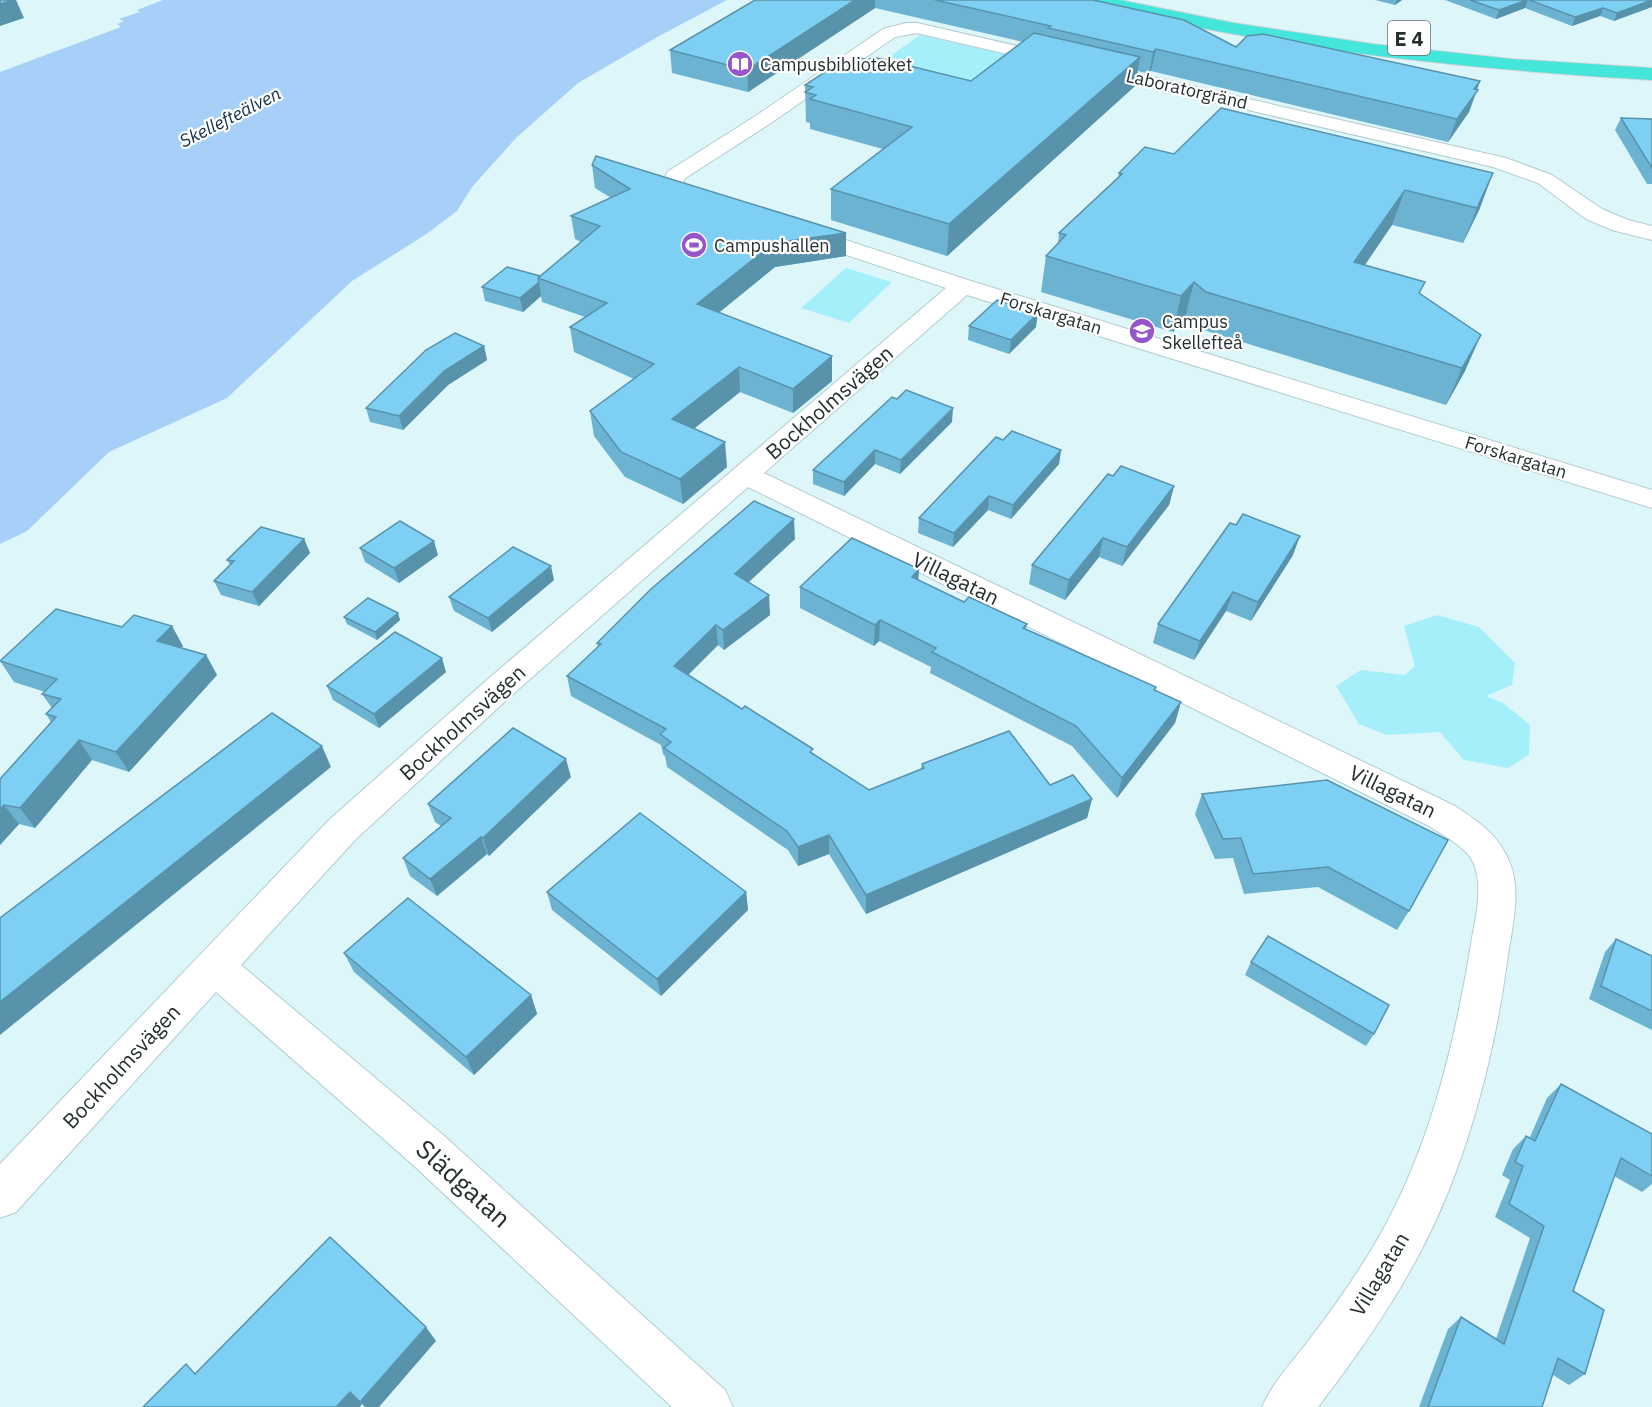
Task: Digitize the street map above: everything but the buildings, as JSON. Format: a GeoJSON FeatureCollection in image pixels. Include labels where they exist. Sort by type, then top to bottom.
{"type":"FeatureCollection","features":[{"type":"Feature","properties":{"kind":"highway","name":"E 4"},"geometry":{"type":"LineString","coordinates":[[1169,0],[1294,21],[1510,51],[1580,56],[1631,55]]}},
{"type":"Feature","properties":{"kind":"highway","name":"E 4"},"geometry":{"type":"LineString","coordinates":[[1100,1],[1255,31],[1353,46],[1460,60],[1652,74]]}},
{"type":"Feature","properties":{"kind":"street","name":"Laboratorgränd"},"geometry":{"type":"LineString","coordinates":[[725,207],[672,189],[674,176],[764,119],[889,33],[917,28],[1499,162],[1545,179],[1594,214],[1620,225],[1652,233]]}},
{"type":"Feature","properties":{"kind":"street","name":"Forskargatan"},"geometry":{"type":"LineString","coordinates":[[786,228],[963,286],[1652,499]]}},
{"type":"Feature","properties":{"kind":"street","name":"Bockholmsvägen"},"geometry":{"type":"LineString","coordinates":[[0,1196],[342,830],[500,687],[963,286]]}},
{"type":"Feature","properties":{"kind":"street","name":"Villagatan"},"geometry":{"type":"LineString","coordinates":[[746,475],[1442,816],[1476,839],[1488,855],[1496,881],[1483,996],[1470,1059],[1439,1159],[1402,1242],[1340,1339],[1287,1407]]}},
{"type":"Feature","properties":{"kind":"street","name":"Slädgatan"},"geometry":{"type":"LineString","coordinates":[[212,968],[229,979],[427,1149],[708,1407]]}},
{"type":"Feature","properties":{"kind":"shaded area"},"geometry":{"type":"Polygon","coordinates":[[[920,35],[1009,55],[958,97],[865,74],[920,35]]]}},
{"type":"Feature","properties":{"kind":"shaded area"},"geometry":{"type":"Polygon","coordinates":[[[846,268],[892,282],[849,323],[801,308],[846,268]]]}},
{"type":"Feature","properties":{"kind":"shaded area"},"geometry":{"type":"Polygon","coordinates":[[[1437,615],[1479,627],[1515,663],[1512,685],[1486,696],[1503,703],[1530,725],[1529,755],[1508,768],[1464,760],[1440,732],[1386,735],[1359,724],[1336,686],[1361,670],[1405,675],[1415,666],[1404,626],[1437,615]]]}},
{"type":"Feature","properties":{"kind":"water","name":"Skellefteälven"},"geometry":{"type":"Polygon","coordinates":[[[163,0],[727,0],[578,83],[516,138],[472,187],[457,211],[425,235],[352,281],[227,398],[109,452],[27,531],[0,544],[0,72],[121,27],[117,24],[124,21],[119,19],[140,12],[137,10],[163,0]]]}},
{"type":"Feature","properties":{"kind":"place","name":"Campusbiblioteket"},"geometry":{"type":"Point","coordinates":[740,64]}},
{"type":"Feature","properties":{"kind":"place","name":"Campushallen"},"geometry":{"type":"Point","coordinates":[694,245]}},
{"type":"Feature","properties":{"kind":"place","name":"Campus Skellefteå"},"geometry":{"type":"Point","coordinates":[1142,331]}}]}
